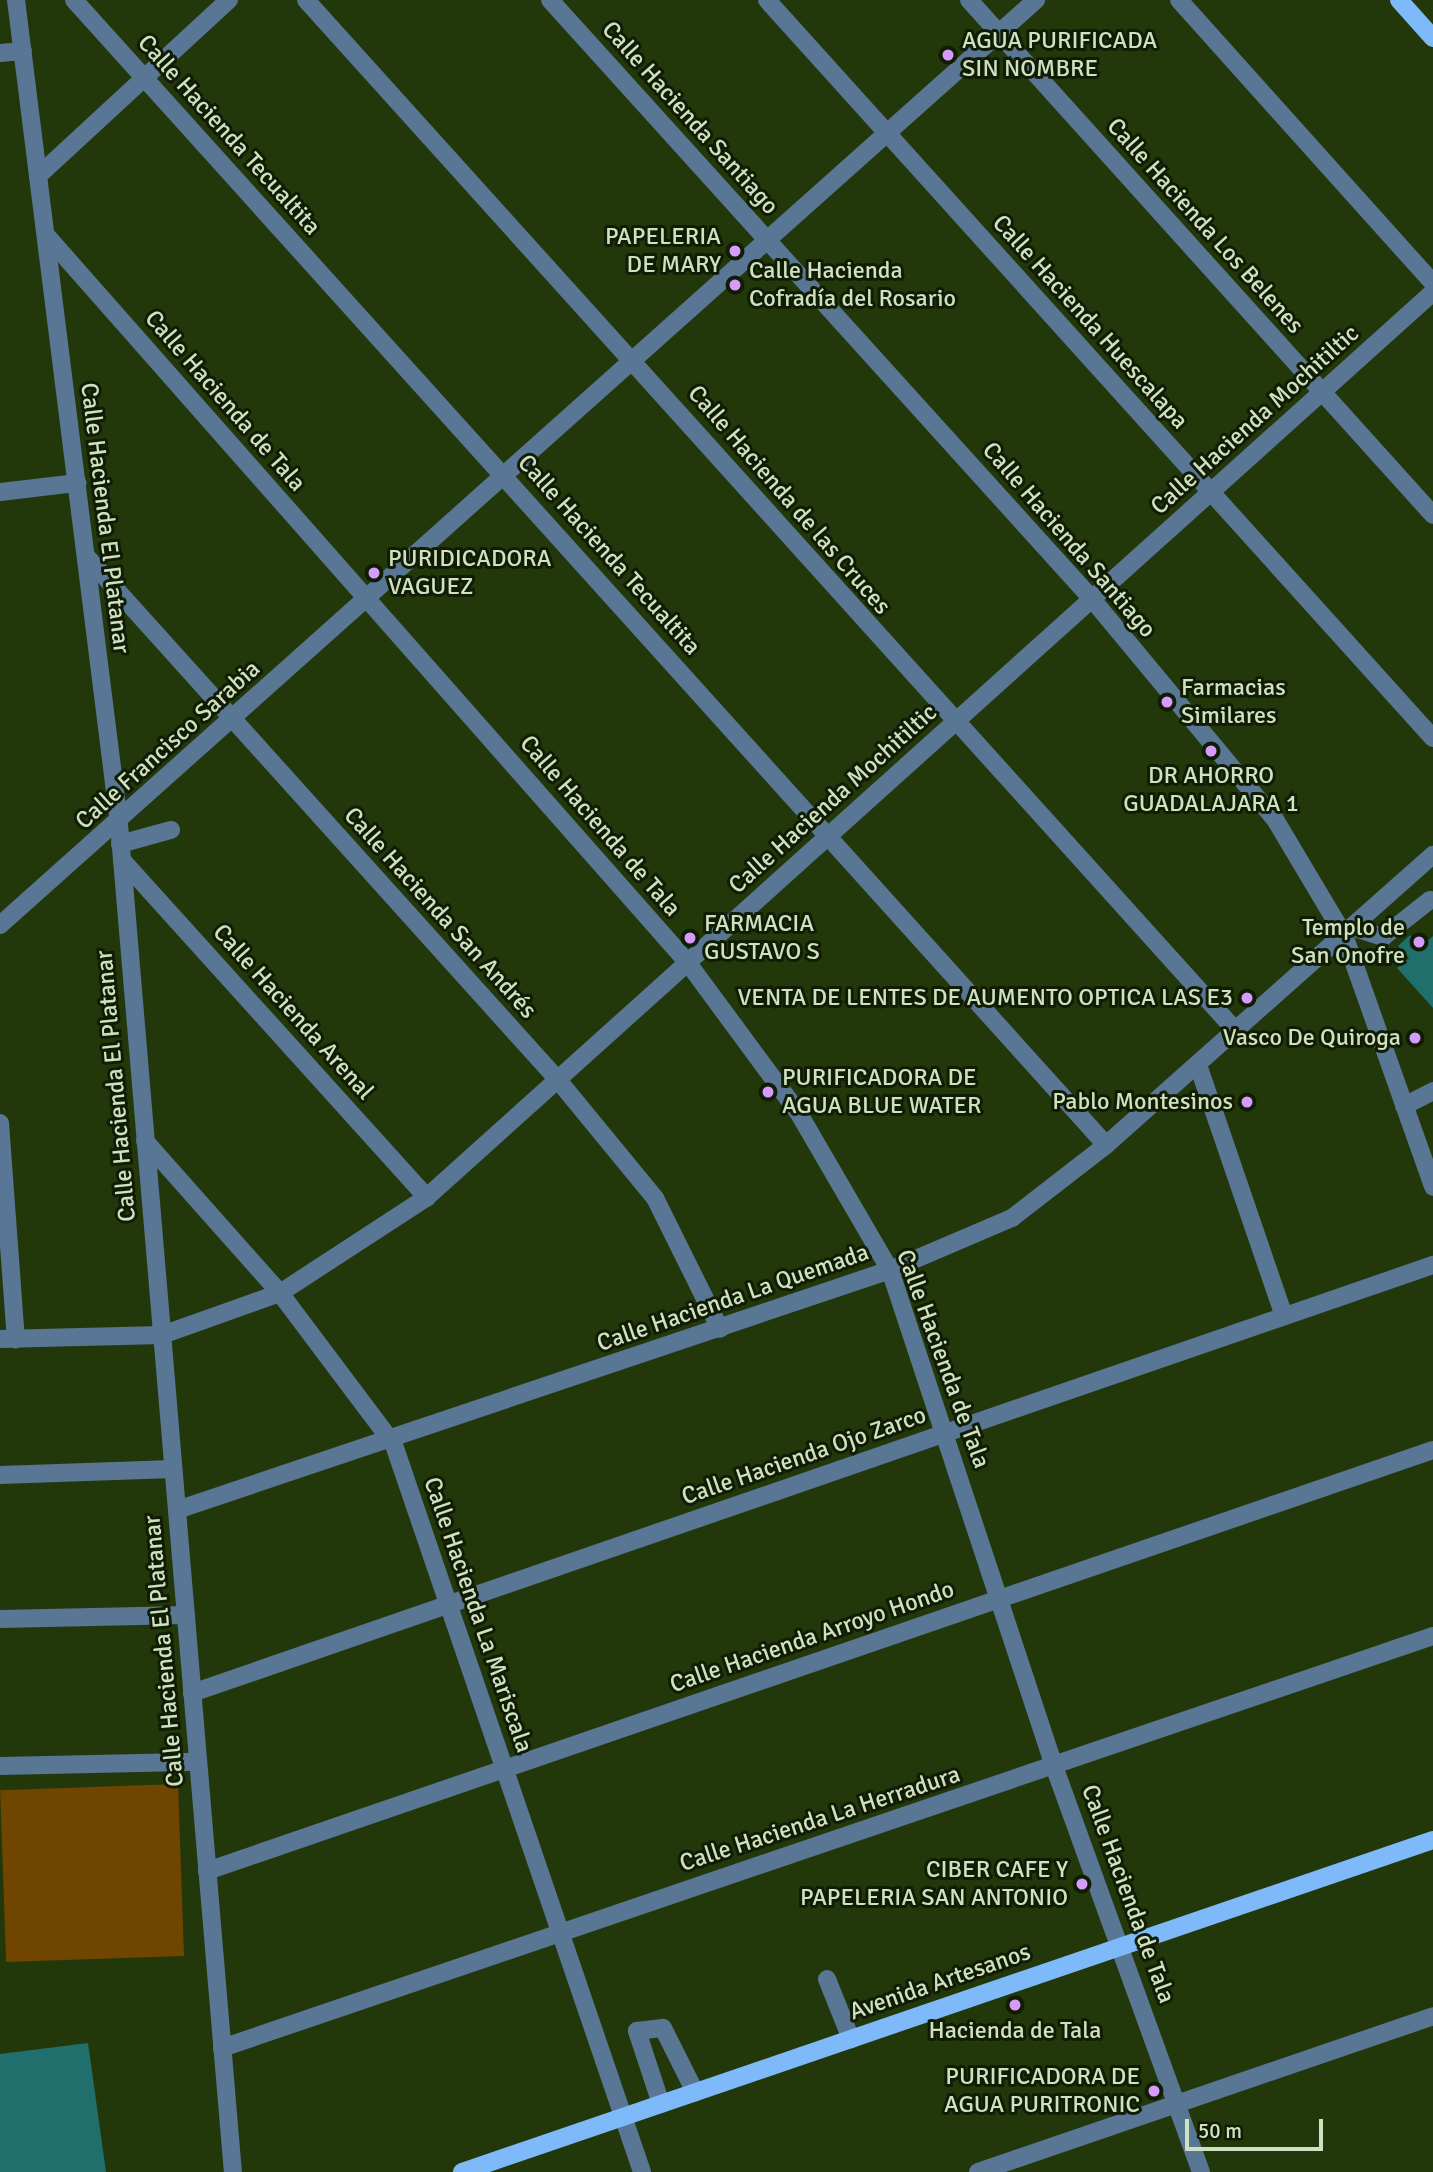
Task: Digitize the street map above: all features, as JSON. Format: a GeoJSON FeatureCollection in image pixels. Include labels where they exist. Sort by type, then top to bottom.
{"type":"FeatureCollection","features":[{"type":"Feature","properties":{"kind":"main road"},"geometry":{"type":"LineString","coordinates":[[1399,0],[1433,38]]}},
{"type":"Feature","properties":{"kind":"main road","name":"Avenida Artesanos"},"geometry":{"type":"LineString","coordinates":[[462,2172],[1433,1840]]}},
{"type":"Feature","properties":{"kind":"street","name":"Calle Hacienda El Platanar"},"geometry":{"type":"LineString","coordinates":[[16,0],[119,824],[233,2172]]}},
{"type":"Feature","properties":{"kind":"street","name":"Calle Hacienda Tecualtita"},"geometry":{"type":"LineString","coordinates":[[74,0],[1106,1145]]}},
{"type":"Feature","properties":{"kind":"street"},"geometry":{"type":"LineString","coordinates":[[38,176],[229,0]]}},
{"type":"Feature","properties":{"kind":"street","name":"Calle Hacienda de las Cruces"},"geometry":{"type":"LineString","coordinates":[[306,0],[633,359],[954,724],[1237,1032]]}},
{"type":"Feature","properties":{"kind":"street","name":"Calle Hacienda Santiago"},"geometry":{"type":"LineString","coordinates":[[550,0],[1092,600],[1276,821],[1348,931],[1433,1187]]}},
{"type":"Feature","properties":{"kind":"street","name":"Calle Hacienda Huescalapa"},"geometry":{"type":"LineString","coordinates":[[767,0],[1433,738]]}},
{"type":"Feature","properties":{"kind":"street","name":"Calle Hacienda Los Belenes"},"geometry":{"type":"LineString","coordinates":[[969,0],[1433,515]]}},
{"type":"Feature","properties":{"kind":"street","name":"Calle Francisco Sarabia"},"geometry":{"type":"LineString","coordinates":[[0,925],[119,824],[504,474],[1036,0]]}},
{"type":"Feature","properties":{"kind":"street"},"geometry":{"type":"LineString","coordinates":[[1179,0],[1433,283]]}},
{"type":"Feature","properties":{"kind":"street"},"geometry":{"type":"LineString","coordinates":[[0,53],[23,51]]}},
{"type":"Feature","properties":{"kind":"street","name":"Calle Hacienda de Tala"},"geometry":{"type":"LineString","coordinates":[[46,234],[688,963],[798,1112],[890,1270],[1054,1766],[1122,1945],[1201,2172]]}},
{"type":"Feature","properties":{"kind":"street","name":"Calle Hacienda Mochitiltic"},"geometry":{"type":"LineString","coordinates":[[8,1339],[162,1335],[280,1293],[427,1197],[688,963],[827,834],[954,724],[1433,292]]}},
{"type":"Feature","properties":{"kind":"street"},"geometry":{"type":"LineString","coordinates":[[0,492],[76,482]]}},
{"type":"Feature","properties":{"kind":"street","name":"Calle Hacienda San Andrés"},"geometry":{"type":"LineString","coordinates":[[86,556],[558,1080],[655,1198],[720,1329]]}},
{"type":"Feature","properties":{"kind":"street"},"geometry":{"type":"LineString","coordinates":[[121,852],[171,830]]}},
{"type":"Feature","properties":{"kind":"street","name":"Calle Hacienda Arenal"},"geometry":{"type":"LineString","coordinates":[[121,852],[427,1197]]}},
{"type":"Feature","properties":{"kind":"street","name":"Calle Hacienda La Quemada"},"geometry":{"type":"LineString","coordinates":[[177,1510],[890,1270],[1012,1218],[1106,1145],[1198,1066],[1433,855]]}},
{"type":"Feature","properties":{"kind":"street"},"geometry":{"type":"LineString","coordinates":[[1348,931],[1383,937],[1430,900]]}},
{"type":"Feature","properties":{"kind":"street"},"geometry":{"type":"LineString","coordinates":[[1198,1066],[1284,1317]]}},
{"type":"Feature","properties":{"kind":"street"},"geometry":{"type":"LineString","coordinates":[[1404,1106],[1433,1091]]}},
{"type":"Feature","properties":{"kind":"street"},"geometry":{"type":"LineString","coordinates":[[0,1124],[8,1339]]}},
{"type":"Feature","properties":{"kind":"street","name":"Calle Hacienda La Mariscala"},"geometry":{"type":"LineString","coordinates":[[145,1141],[280,1293],[389,1439],[642,2172]]}},
{"type":"Feature","properties":{"kind":"street","name":"Calle Hacienda Ojo Zarco"},"geometry":{"type":"LineString","coordinates":[[192,1693],[449,1607],[945,1432],[1433,1265]]}},
{"type":"Feature","properties":{"kind":"street","name":"Calle Hacienda Arroyo Hondo"},"geometry":{"type":"LineString","coordinates":[[207,1871],[1433,1450]]}},
{"type":"Feature","properties":{"kind":"street"},"geometry":{"type":"LineString","coordinates":[[0,1475],[173,1469]]}},
{"type":"Feature","properties":{"kind":"street"},"geometry":{"type":"LineString","coordinates":[[0,1619],[186,1615]]}},
{"type":"Feature","properties":{"kind":"street","name":"Calle Hacienda La Herradura"},"geometry":{"type":"LineString","coordinates":[[222,2048],[1433,1636]]}},
{"type":"Feature","properties":{"kind":"street"},"geometry":{"type":"LineString","coordinates":[[0,1766],[198,1762]]}},
{"type":"Feature","properties":{"kind":"street"},"geometry":{"type":"LineString","coordinates":[[827,1979],[850,2039]]}},
{"type":"Feature","properties":{"kind":"street"},"geometry":{"type":"LineString","coordinates":[[978,2172],[1433,2017]]}},
{"type":"Feature","properties":{"kind":"street"},"geometry":{"type":"LineString","coordinates":[[661,2104],[637,2031],[663,2028],[695,2092]]}},
{"type":"Feature","properties":{"kind":"shaded area"},"geometry":{"type":"Polygon","coordinates":[[[178,1784],[184,1956],[6,1962],[0,1790],[178,1784]]]}},
{"type":"Feature","properties":{"kind":"building"},"geometry":{"type":"Polygon","coordinates":[[[1410,935],[1421,947],[1433,936],[1433,1008],[1397,968],[1409,958],[1398,946],[1410,935]]]}},
{"type":"Feature","properties":{"kind":"building"},"geometry":{"type":"Polygon","coordinates":[[[88,2043],[106,2172],[0,2172],[0,2054],[88,2043]]]}},
{"type":"Feature","properties":{"kind":"place","name":"AGUA PURIFICADA SIN NOMBRE"},"geometry":{"type":"Point","coordinates":[948,55]}},
{"type":"Feature","properties":{"kind":"place","name":"PAPELERIA DE MARY"},"geometry":{"type":"Point","coordinates":[735,251]}},
{"type":"Feature","properties":{"kind":"place","name":"Calle Hacienda Cofradía del Rosario"},"geometry":{"type":"Point","coordinates":[735,285]}},
{"type":"Feature","properties":{"kind":"place","name":"PURIDICADORA VAGUEZ"},"geometry":{"type":"Point","coordinates":[374,573]}},
{"type":"Feature","properties":{"kind":"place","name":"Farmacias Similares"},"geometry":{"type":"Point","coordinates":[1167,702]}},
{"type":"Feature","properties":{"kind":"place","name":"DR AHORRO GUADALAJARA 1"},"geometry":{"type":"Point","coordinates":[1211,751]}},
{"type":"Feature","properties":{"kind":"place","name":"FARMACIA GUSTAVO S"},"geometry":{"type":"Point","coordinates":[690,938]}},
{"type":"Feature","properties":{"kind":"place","name":"Templo de San Onofre"},"geometry":{"type":"Point","coordinates":[1419,942]}},
{"type":"Feature","properties":{"kind":"place","name":"VENTA DE LENTES DE AUMENTO OPTICA LAS E3"},"geometry":{"type":"Point","coordinates":[1247,998]}},
{"type":"Feature","properties":{"kind":"place","name":"Vasco De Quiroga"},"geometry":{"type":"Point","coordinates":[1415,1038]}},
{"type":"Feature","properties":{"kind":"place","name":"PURIFICADORA DE AGUA BLUE WATER"},"geometry":{"type":"Point","coordinates":[768,1092]}},
{"type":"Feature","properties":{"kind":"place","name":"Pablo Montesinos"},"geometry":{"type":"Point","coordinates":[1247,1102]}},
{"type":"Feature","properties":{"kind":"place","name":"CIBER CAFE Y PAPELERIA SAN ANTONIO"},"geometry":{"type":"Point","coordinates":[1082,1884]}},
{"type":"Feature","properties":{"kind":"place","name":"Hacienda de Tala"},"geometry":{"type":"Point","coordinates":[1015,2005]}},
{"type":"Feature","properties":{"kind":"place","name":"PURIFICADORA DE AGUA PURITRONIC"},"geometry":{"type":"Point","coordinates":[1154,2091]}}]}
